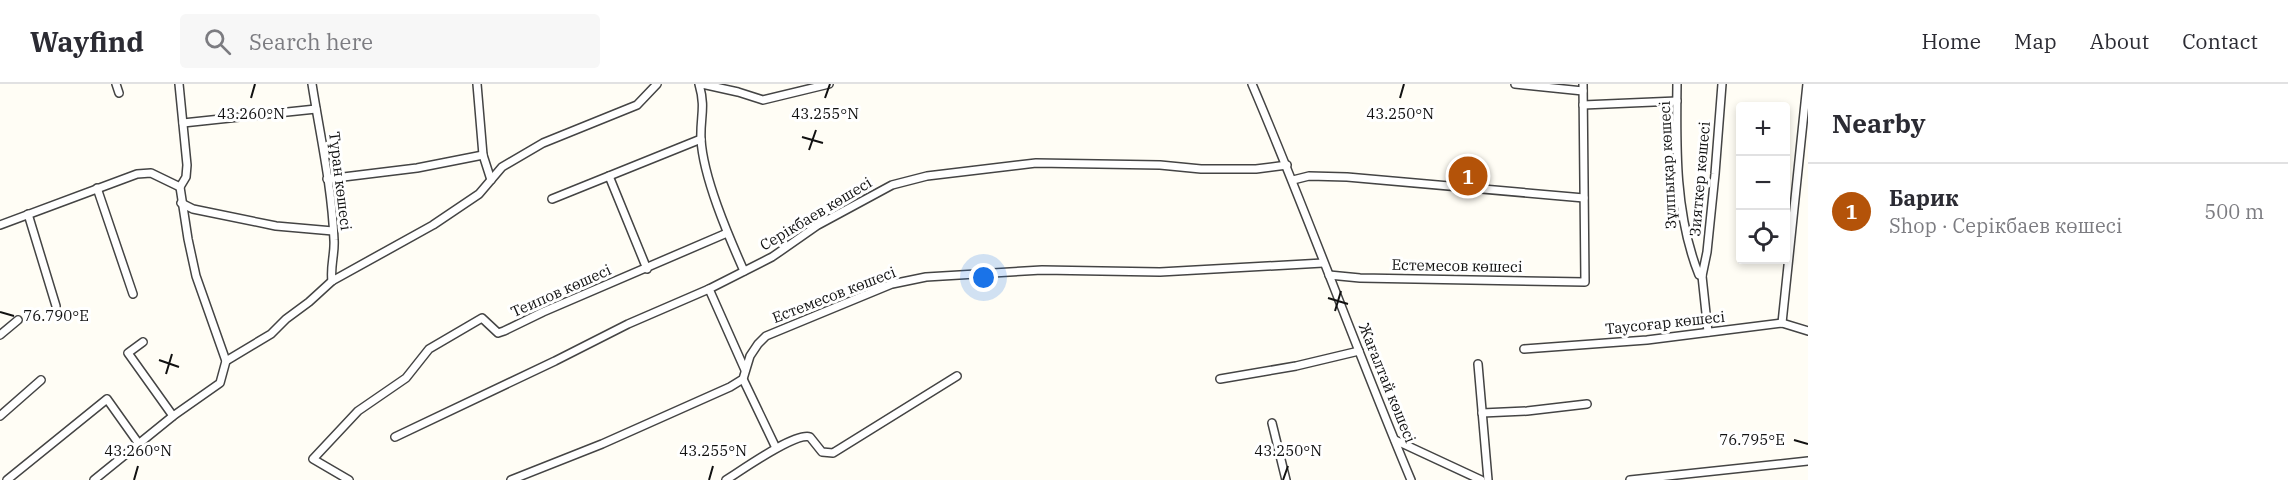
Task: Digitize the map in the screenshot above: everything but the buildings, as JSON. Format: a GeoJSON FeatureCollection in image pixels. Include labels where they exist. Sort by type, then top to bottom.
{"type":"FeatureCollection","features":[{"type":"Feature","properties":{"kind":"street"},"geometry":{"type":"LineString","coordinates":[[116,84],[119,93]]}},
{"type":"Feature","properties":{"kind":"street"},"geometry":{"type":"LineString","coordinates":[[94,480],[173,416],[220,383],[226,361],[196,276],[181,203],[180,187],[186,177],[187,165],[179,84]]}},
{"type":"Feature","properties":{"kind":"street","name":"Тұран көшесі"},"geometry":{"type":"LineString","coordinates":[[312,84],[333,231],[332,281]]}},
{"type":"Feature","properties":{"kind":"street"},"geometry":{"type":"LineString","coordinates":[[477,84],[483,155],[491,180]]}},
{"type":"Feature","properties":{"kind":"street"},"geometry":{"type":"LineString","coordinates":[[226,361],[271,334],[332,281],[433,225],[479,194],[502,167],[543,142],[637,105],[657,84]]}},
{"type":"Feature","properties":{"kind":"street"},"geometry":{"type":"LineString","coordinates":[[744,271],[727,233],[706,167],[701,139],[704,101],[700,84],[763,100],[830,84]]}},
{"type":"Feature","properties":{"kind":"street"},"geometry":{"type":"LineString","coordinates":[[1252,84],[1287,165]]}},
{"type":"Feature","properties":{"kind":"street"},"geometry":{"type":"LineString","coordinates":[[1293,180],[1309,176],[1347,177],[1584,198],[1583,88],[1515,84]]}},
{"type":"Feature","properties":{"kind":"street","name":"Зұлпықар көшесі"},"geometry":{"type":"LineString","coordinates":[[1677,84],[1678,163],[1685,234],[1699,275],[1702,276]]}},
{"type":"Feature","properties":{"kind":"street","name":"Зияткер көшесі"},"geometry":{"type":"LineString","coordinates":[[1702,276],[1707,252],[1722,84]]}},
{"type":"Feature","properties":{"kind":"street"},"geometry":{"type":"LineString","coordinates":[[1782,323],[1807,84]]}},
{"type":"Feature","properties":{"kind":"street"},"geometry":{"type":"LineString","coordinates":[[1583,105],[1677,101]]}},
{"type":"Feature","properties":{"kind":"street"},"geometry":{"type":"LineString","coordinates":[[183,123],[316,109]]}},
{"type":"Feature","properties":{"kind":"street"},"geometry":{"type":"LineString","coordinates":[[552,199],[701,139]]}},
{"type":"Feature","properties":{"kind":"street"},"geometry":{"type":"LineString","coordinates":[[327,179],[417,168],[483,155]]}},
{"type":"Feature","properties":{"kind":"street","name":"Серікбаев көшесі"},"geometry":{"type":"LineString","coordinates":[[395,437],[628,324],[709,289],[772,256],[818,225],[892,185],[927,176],[1036,163],[1160,165],[1201,170],[1256,169],[1287,165]]}},
{"type":"Feature","properties":{"kind":"street","name":"Жағалтай көшесі"},"geometry":{"type":"LineString","coordinates":[[1287,165],[1323,263],[1411,480]]}},
{"type":"Feature","properties":{"kind":"street"},"geometry":{"type":"LineString","coordinates":[[0,225],[137,174],[145,173],[162,177],[180,187]]}},
{"type":"Feature","properties":{"kind":"street"},"geometry":{"type":"LineString","coordinates":[[609,176],[646,268]]}},
{"type":"Feature","properties":{"kind":"street"},"geometry":{"type":"LineString","coordinates":[[98,188],[133,294]]}},
{"type":"Feature","properties":{"kind":"street","name":"Естемесов көшесі"},"geometry":{"type":"LineString","coordinates":[[1329,275],[1360,278],[1585,282],[1584,198]]}},
{"type":"Feature","properties":{"kind":"street"},"geometry":{"type":"LineString","coordinates":[[181,203],[193,209],[276,226],[333,231]]}},
{"type":"Feature","properties":{"kind":"street"},"geometry":{"type":"LineString","coordinates":[[28,214],[56,306]]}},
{"type":"Feature","properties":{"kind":"street","name":"Теипов көшесі"},"geometry":{"type":"LineString","coordinates":[[349,480],[313,459],[358,411],[406,378],[429,349],[482,318],[498,333],[504,331],[727,233]]}},
{"type":"Feature","properties":{"kind":"street","name":"Естемесов көшесі"},"geometry":{"type":"LineString","coordinates":[[742,379],[750,356],[766,336],[892,284],[926,277],[1042,270],[1160,272],[1323,263]]}},
{"type":"Feature","properties":{"kind":"street"},"geometry":{"type":"LineString","coordinates":[[1702,276],[1708,332]]}},
{"type":"Feature","properties":{"kind":"street"},"geometry":{"type":"LineString","coordinates":[[709,289],[745,370]]}},
{"type":"Feature","properties":{"kind":"street"},"geometry":{"type":"LineString","coordinates":[[0,335],[18,320]]}},
{"type":"Feature","properties":{"kind":"street","name":"Тауcоғар көшесі"},"geometry":{"type":"LineString","coordinates":[[1524,349],[1647,340],[1782,323],[1808,333]]}},
{"type":"Feature","properties":{"kind":"street"},"geometry":{"type":"LineString","coordinates":[[143,342],[128,353],[173,416]]}},
{"type":"Feature","properties":{"kind":"street"},"geometry":{"type":"LineString","coordinates":[[1220,379],[1296,366],[1359,351]]}},
{"type":"Feature","properties":{"kind":"street"},"geometry":{"type":"LineString","coordinates":[[1478,364],[1488,480]]}},
{"type":"Feature","properties":{"kind":"street"},"geometry":{"type":"LineString","coordinates":[[726,480],[776,448],[807,436],[822,452],[833,453],[957,376]]}},
{"type":"Feature","properties":{"kind":"street"},"geometry":{"type":"LineString","coordinates":[[511,480],[602,444],[730,387],[742,379],[776,448]]}},
{"type":"Feature","properties":{"kind":"street"},"geometry":{"type":"LineString","coordinates":[[0,416],[41,380]]}},
{"type":"Feature","properties":{"kind":"street"},"geometry":{"type":"LineString","coordinates":[[7,480],[107,399],[139,444]]}},
{"type":"Feature","properties":{"kind":"street"},"geometry":{"type":"LineString","coordinates":[[1482,413],[1527,411],[1587,404]]}},
{"type":"Feature","properties":{"kind":"street"},"geometry":{"type":"LineString","coordinates":[[1272,423],[1286,480]]}},
{"type":"Feature","properties":{"kind":"street"},"geometry":{"type":"LineString","coordinates":[[1395,440],[1480,480]]}},
{"type":"Feature","properties":{"kind":"street"},"geometry":{"type":"LineString","coordinates":[[1630,480],[1690,477],[1808,461]]}},
{"type":"Feature","properties":{"kind":"place","name":"Барик"},"geometry":{"type":"Point","coordinates":[1468,176]}}]}
